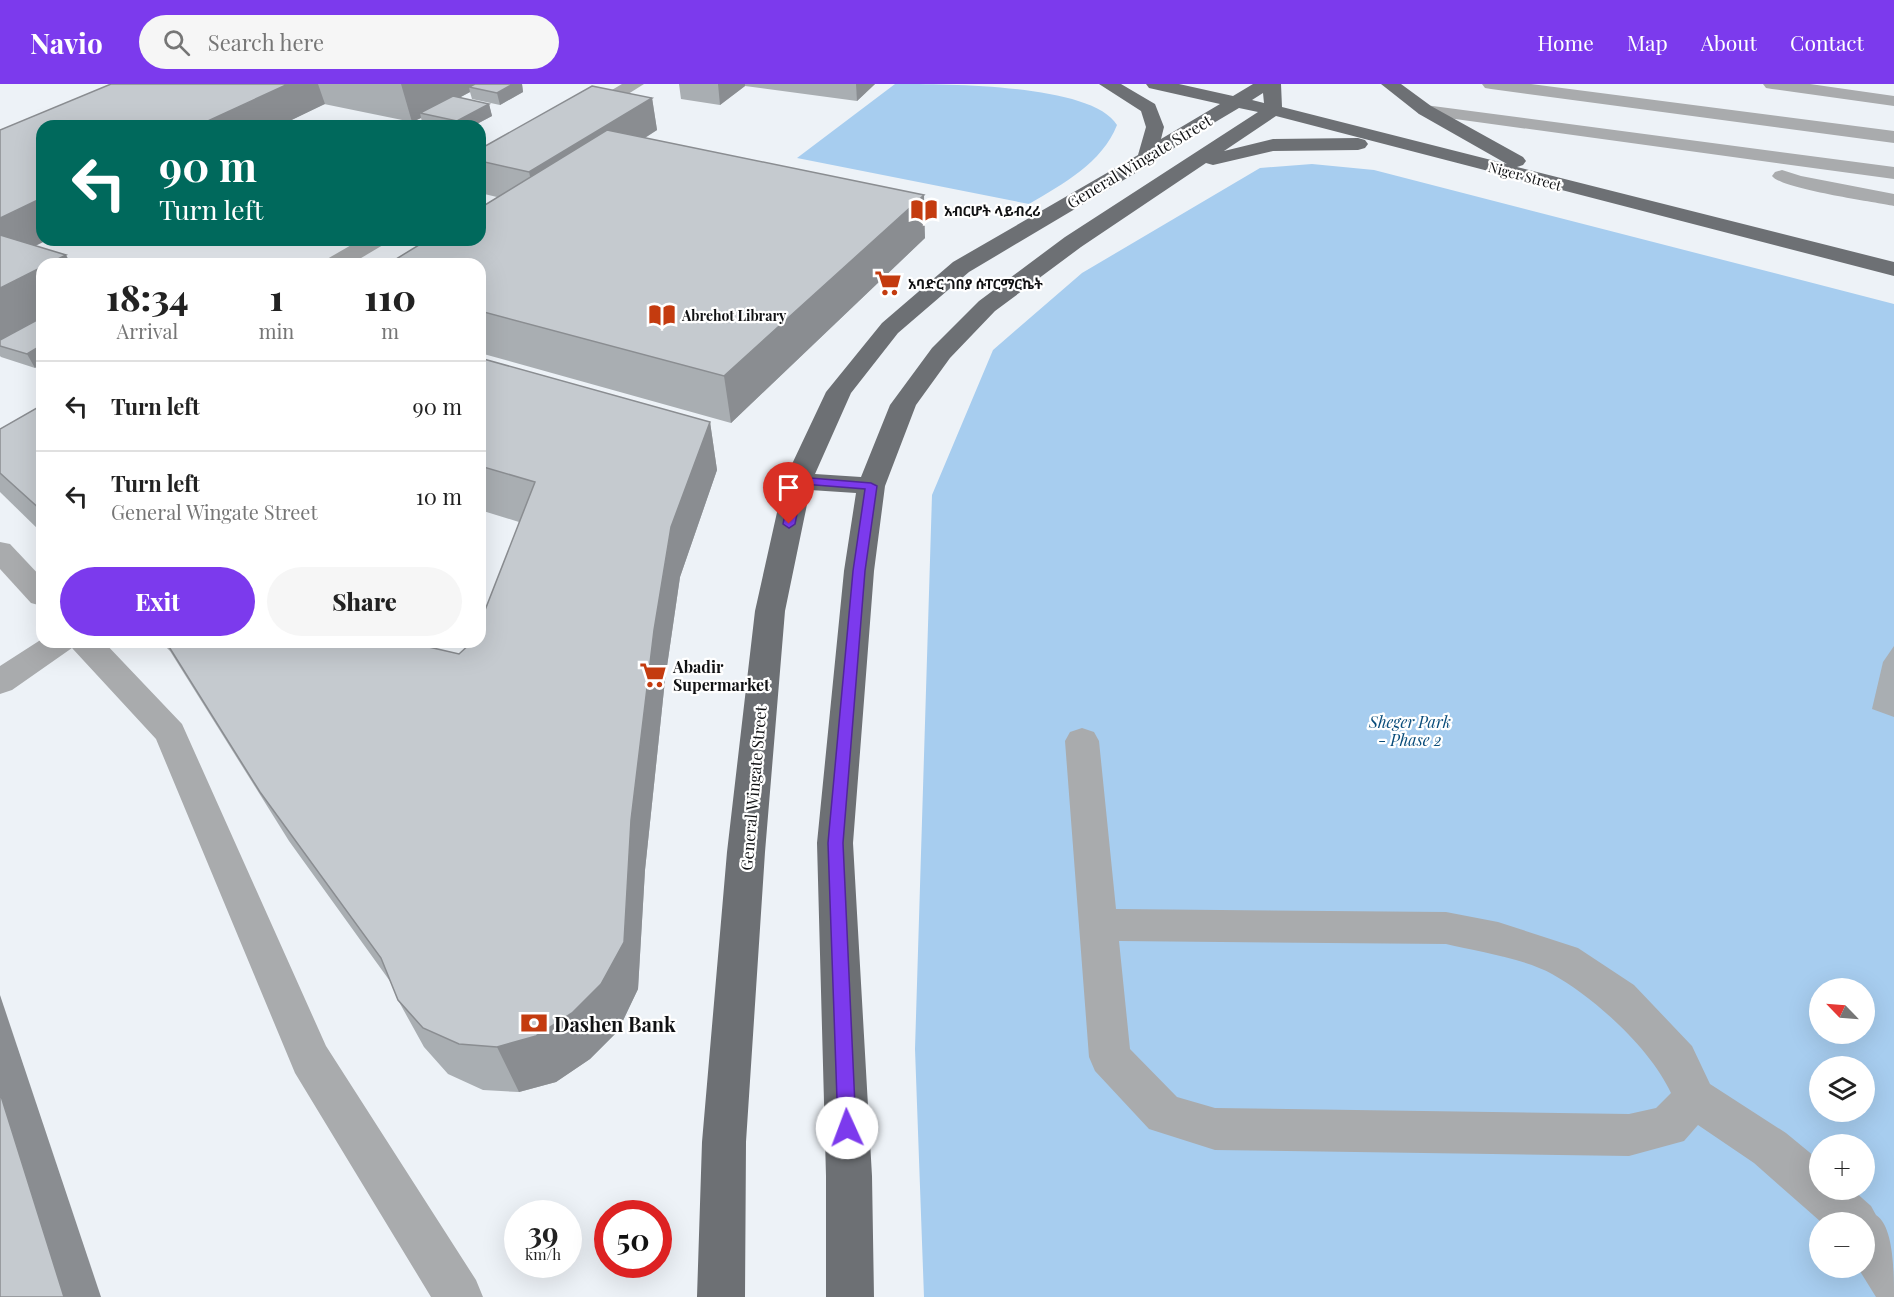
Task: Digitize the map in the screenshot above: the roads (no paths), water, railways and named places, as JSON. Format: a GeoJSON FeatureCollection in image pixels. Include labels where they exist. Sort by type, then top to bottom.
{"type":"FeatureCollection","features":[{"type":"Feature","properties":{"kind":"main road"},"geometry":{"type":"LineString","coordinates":[[1108,84],[1149,108],[1155,127],[1147,158]]}},
{"type":"Feature","properties":{"kind":"main road","name":"Niger Street"},"geometry":{"type":"LineString","coordinates":[[1155,84],[1273,110],[1894,269]]}},
{"type":"Feature","properties":{"kind":"main road","name":"General Wingate Street"},"geometry":{"type":"LineString","coordinates":[[721,1297],[724,1142],[747,840],[770,611],[798,481],[839,392],[890,328],[962,267],[1147,158],[1266,84]]}},
{"type":"Feature","properties":{"kind":"main road"},"geometry":{"type":"LineString","coordinates":[[1272,84],[1273,110]]}},
{"type":"Feature","properties":{"kind":"main road"},"geometry":{"type":"LineString","coordinates":[[1390,84],[1425,110],[1559,184]]}},
{"type":"Feature","properties":{"kind":"main road","name":"General Wingate Street"},"geometry":{"type":"LineString","coordinates":[[850,1297],[849,1176],[836,843],[858,582],[871,486],[903,405],[941,354],[987,306],[1073,242],[1273,110]]}},
{"type":"Feature","properties":{"kind":"main road"},"geometry":{"type":"LineString","coordinates":[[1194,163],[1273,146],[1404,144]]}},
{"type":"Feature","properties":{"kind":"main road"},"geometry":{"type":"LineString","coordinates":[[798,481],[871,486]]}},
{"type":"Feature","properties":{"kind":"street"},"geometry":{"type":"LineString","coordinates":[[567,125],[635,84]]}},
{"type":"Feature","properties":{"kind":"street"},"geometry":{"type":"LineString","coordinates":[[1491,84],[1894,137]]}},
{"type":"Feature","properties":{"kind":"street"},"geometry":{"type":"LineString","coordinates":[[1772,84],[1894,101]]}},
{"type":"Feature","properties":{"kind":"street"},"geometry":{"type":"LineString","coordinates":[[1425,110],[1894,173]]}},
{"type":"Feature","properties":{"kind":"street"},"geometry":{"type":"LineString","coordinates":[[1752,154],[1773,173],[1796,181],[1891,200]]}},
{"type":"Feature","properties":{"kind":"street"},"geometry":{"type":"LineString","coordinates":[[345,258],[365,246]]}},
{"type":"Feature","properties":{"kind":"street"},"geometry":{"type":"LineString","coordinates":[[0,551],[36,590]]}},
{"type":"Feature","properties":{"kind":"street"},"geometry":{"type":"LineString","coordinates":[[0,682],[51,648]]}},
{"type":"Feature","properties":{"kind":"street"},"geometry":{"type":"LineString","coordinates":[[91,648],[170,732],[310,1059],[459,1297]]}},
{"type":"Feature","properties":{"kind":"street"},"geometry":{"type":"LineString","coordinates":[[1082,741],[1110,1057],[1164,1114],[1215,1129],[1629,1135],[1668,1126],[1695,1098]]}},
{"type":"Feature","properties":{"kind":"street"},"geometry":{"type":"LineString","coordinates":[[1098,925],[1446,928],[1498,939],[1564,960],[1620,998],[1677,1060],[1695,1098],[1770,1148],[1844,1212]]}},
{"type":"Feature","properties":{"kind":"street"},"geometry":{"type":"LineString","coordinates":[[1875,1251],[1894,1281]]}},
{"type":"Feature","properties":{"kind":"place","name":"አብርሆት ላይብረሪ"},"geometry":{"type":"Point","coordinates":[924,210]}},
{"type":"Feature","properties":{"kind":"place","name":"አባድር ገበያ ሱፐርማርኬት"},"geometry":{"type":"Point","coordinates":[888,283]}},
{"type":"Feature","properties":{"kind":"place","name":"Abrehot Library"},"geometry":{"type":"Point","coordinates":[662,315]}},
{"type":"Feature","properties":{"kind":"place","name":"Abadir Supermarket"},"geometry":{"type":"Point","coordinates":[653,675]}},
{"type":"Feature","properties":{"kind":"place","name":"Dashen Bank"},"geometry":{"type":"Point","coordinates":[534,1023]}},
{"type":"Feature","properties":{"kind":"park label","name":"Sheger Park - Phase 2"},"geometry":{"type":"Point","coordinates":[1410,730]}}]}
